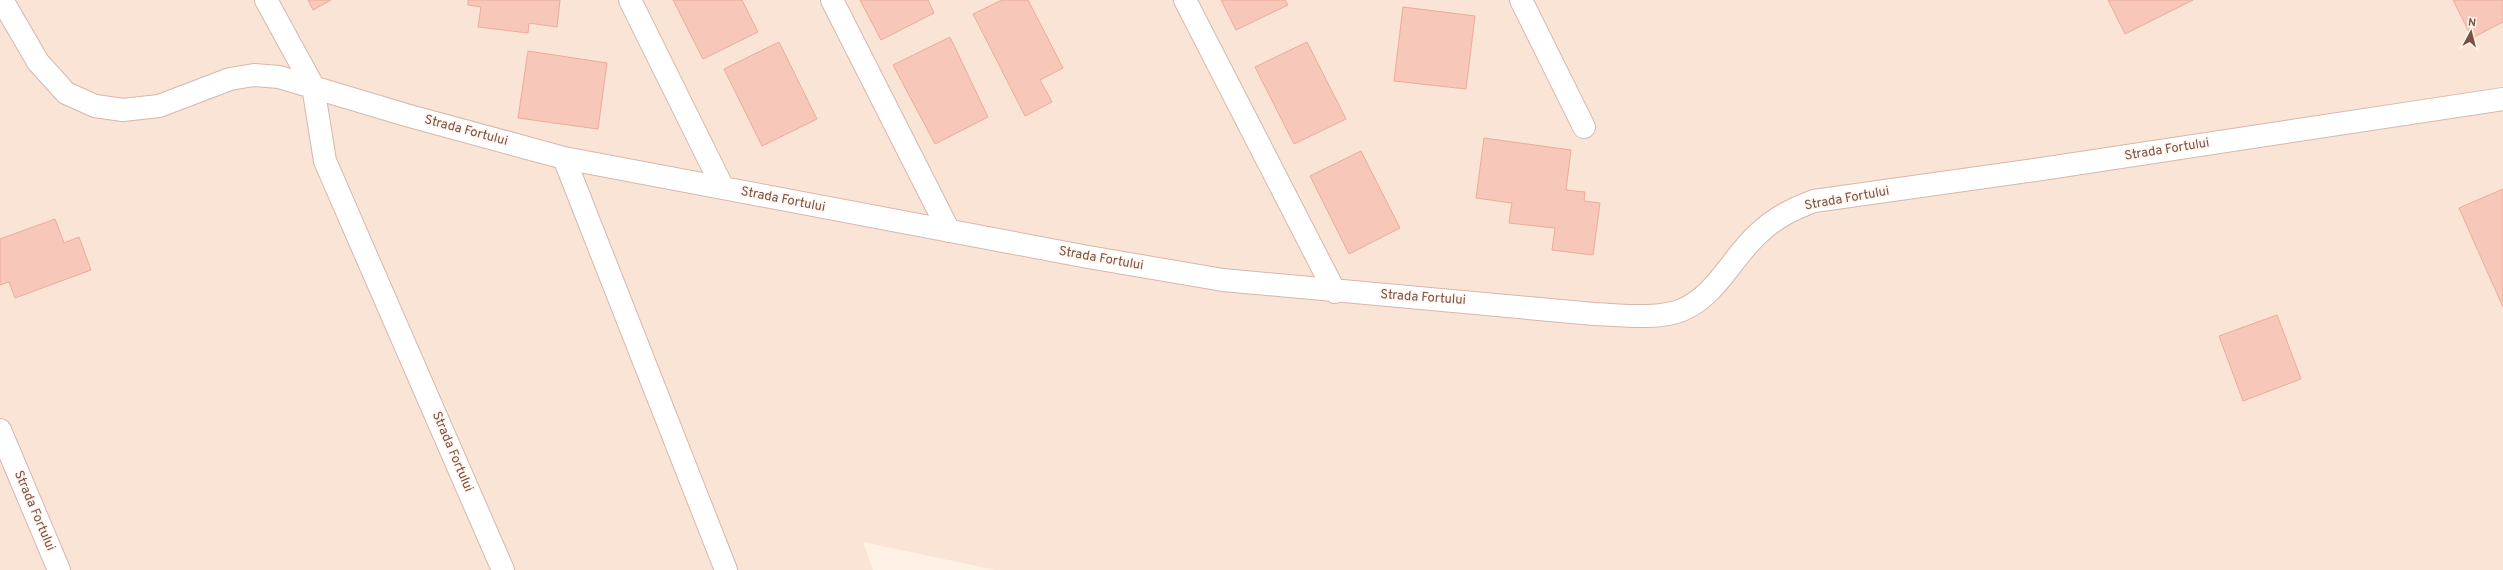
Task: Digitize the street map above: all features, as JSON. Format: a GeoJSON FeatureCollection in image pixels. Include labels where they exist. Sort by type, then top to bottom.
{"type":"FeatureCollection","features":[{"type":"Feature","properties":{"kind":"street","name":"Strada Fortului"},"geometry":{"type":"LineString","coordinates":[[2,0],[38,62],[66,93],[95,106],[123,110],[159,106],[230,79],[254,75],[279,77],[406,115],[564,158],[949,231],[1223,280],[1335,292],[1465,301],[1594,314],[1650,316],[1682,311],[1704,298],[1758,233],[1787,211],[1814,202],[2503,99]]}},
{"type":"Feature","properties":{"kind":"street"},"geometry":{"type":"LineString","coordinates":[[266,0],[313,86]]}},
{"type":"Feature","properties":{"kind":"street"},"geometry":{"type":"LineString","coordinates":[[630,0],[722,188]]}},
{"type":"Feature","properties":{"kind":"street"},"geometry":{"type":"LineString","coordinates":[[832,0],[949,231]]}},
{"type":"Feature","properties":{"kind":"street"},"geometry":{"type":"LineString","coordinates":[[1185,0],[1335,292]]}},
{"type":"Feature","properties":{"kind":"street"},"geometry":{"type":"LineString","coordinates":[[1521,0],[1584,127]]}},
{"type":"Feature","properties":{"kind":"street","name":"Strada Fortului"},"geometry":{"type":"LineString","coordinates":[[313,86],[325,161],[503,570]]}},
{"type":"Feature","properties":{"kind":"street"},"geometry":{"type":"LineString","coordinates":[[564,158],[726,570]]}},
{"type":"Feature","properties":{"kind":"street","name":"Strada Fortului"},"geometry":{"type":"LineString","coordinates":[[0,430],[59,570]]}},
{"type":"Feature","properties":{"kind":"shaded area"},"geometry":{"type":"Polygon","coordinates":[[[0,0],[2503,0],[2503,570],[996,570],[863,542],[873,570],[0,570],[0,0]]]}},
{"type":"Feature","properties":{"kind":"building"},"geometry":{"type":"Polygon","coordinates":[[[308,0],[331,0],[313,10],[308,0]]]}},
{"type":"Feature","properties":{"kind":"building"},"geometry":{"type":"Polygon","coordinates":[[[468,0],[560,0],[557,27],[529,23],[528,33],[478,27],[481,7],[468,5],[468,0]]]}},
{"type":"Feature","properties":{"kind":"building"},"geometry":{"type":"Polygon","coordinates":[[[673,0],[742,0],[758,32],[703,59],[673,0]]]}},
{"type":"Feature","properties":{"kind":"building"},"geometry":{"type":"Polygon","coordinates":[[[860,0],[928,0],[934,13],[881,40],[860,0]]]}},
{"type":"Feature","properties":{"kind":"building"},"geometry":{"type":"Polygon","coordinates":[[[1002,0],[1028,0],[1063,68],[1040,80],[1052,102],[1025,116],[973,14],[1002,0]]]}},
{"type":"Feature","properties":{"kind":"building"},"geometry":{"type":"Polygon","coordinates":[[[1221,0],[1285,0],[1288,5],[1236,30],[1221,0]]]}},
{"type":"Feature","properties":{"kind":"building"},"geometry":{"type":"Polygon","coordinates":[[[2108,0],[2193,0],[2125,34],[2108,0]]]}},
{"type":"Feature","properties":{"kind":"building"},"geometry":{"type":"Polygon","coordinates":[[[2453,0],[2503,0],[2503,22],[2472,38],[2453,0]]]}},
{"type":"Feature","properties":{"kind":"building"},"geometry":{"type":"Polygon","coordinates":[[[1403,7],[1475,16],[1466,89],[1394,81],[1403,7]]]}},
{"type":"Feature","properties":{"kind":"building"},"geometry":{"type":"Polygon","coordinates":[[[950,37],[988,117],[935,144],[893,65],[950,37]]]}},
{"type":"Feature","properties":{"kind":"building"},"geometry":{"type":"Polygon","coordinates":[[[779,42],[817,119],[762,146],[724,69],[779,42]]]}},
{"type":"Feature","properties":{"kind":"building"},"geometry":{"type":"Polygon","coordinates":[[[1307,42],[1346,119],[1294,144],[1255,67],[1307,42]]]}},
{"type":"Feature","properties":{"kind":"building"},"geometry":{"type":"Polygon","coordinates":[[[528,51],[607,63],[598,129],[518,118],[528,51]]]}},
{"type":"Feature","properties":{"kind":"building"},"geometry":{"type":"Polygon","coordinates":[[[1484,138],[1571,150],[1566,190],[1585,192],[1584,201],[1600,203],[1593,255],[1552,250],[1555,228],[1509,223],[1512,203],[1476,198],[1484,138]]]}},
{"type":"Feature","properties":{"kind":"building"},"geometry":{"type":"Polygon","coordinates":[[[1361,151],[1400,228],[1349,254],[1310,176],[1361,151]]]}},
{"type":"Feature","properties":{"kind":"building"},"geometry":{"type":"Polygon","coordinates":[[[2503,189],[2503,307],[2459,208],[2503,189]]]}},
{"type":"Feature","properties":{"kind":"building"},"geometry":{"type":"Polygon","coordinates":[[[55,219],[64,243],[79,237],[91,270],[15,298],[9,282],[0,285],[0,239],[55,219]]]}},
{"type":"Feature","properties":{"kind":"building"},"geometry":{"type":"Polygon","coordinates":[[[2277,315],[2301,379],[2243,401],[2219,336],[2277,315]]]}}]}
